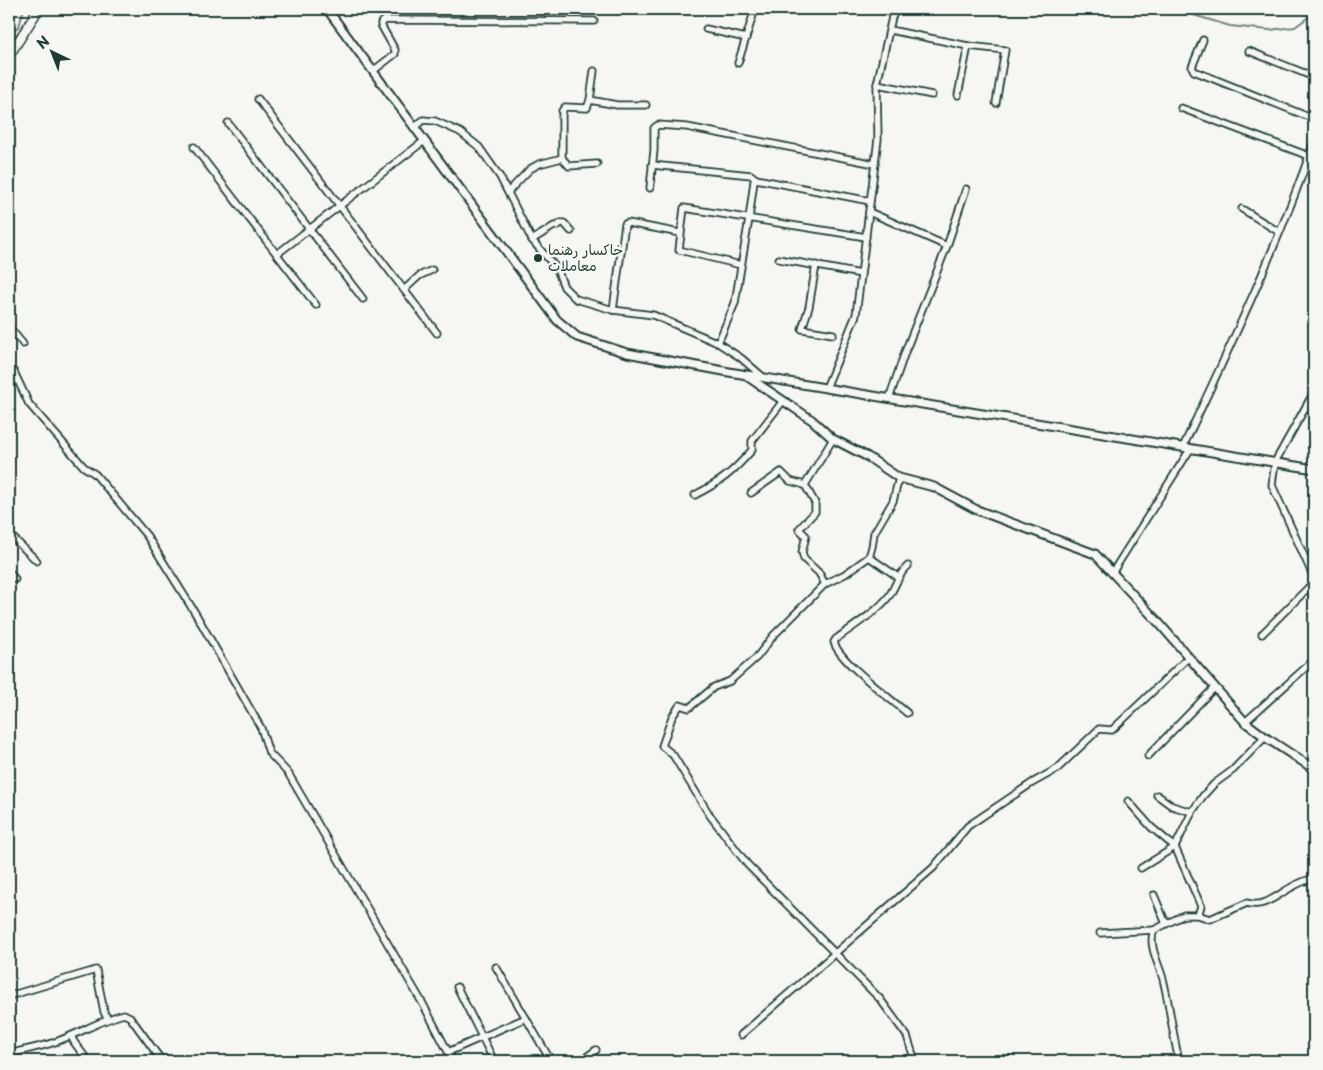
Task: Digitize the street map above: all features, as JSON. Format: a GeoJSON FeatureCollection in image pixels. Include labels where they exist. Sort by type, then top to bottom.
{"type":"FeatureCollection","features":[{"type":"Feature","properties":{"kind":"main road"},"geometry":{"type":"LineString","coordinates":[[9,56],[37,11]]}},
{"type":"Feature","properties":{"kind":"street"},"geometry":{"type":"LineString","coordinates":[[327,9],[557,320],[577,337],[627,353],[744,375],[1314,469]]}},
{"type":"Feature","properties":{"kind":"street"},"geometry":{"type":"LineString","coordinates":[[738,63],[755,9]]}},
{"type":"Feature","properties":{"kind":"street"},"geometry":{"type":"LineString","coordinates":[[826,388],[856,315],[878,139],[877,84],[892,18],[897,9]]}},
{"type":"Feature","properties":{"kind":"street"},"geometry":{"type":"LineString","coordinates":[[373,72],[395,54],[395,50],[380,23],[384,20],[594,21]]}},
{"type":"Feature","properties":{"kind":"street"},"geometry":{"type":"LineString","coordinates":[[706,29],[746,38]]}},
{"type":"Feature","properties":{"kind":"street"},"geometry":{"type":"LineString","coordinates":[[890,30],[968,46],[1005,50],[996,103]]}},
{"type":"Feature","properties":{"kind":"street"},"geometry":{"type":"LineString","coordinates":[[1203,40],[1192,67],[1194,71],[1314,119]]}},
{"type":"Feature","properties":{"kind":"street"},"geometry":{"type":"LineString","coordinates":[[958,95],[968,46]]}},
{"type":"Feature","properties":{"kind":"street"},"geometry":{"type":"LineString","coordinates":[[1248,51],[1314,77]]}},
{"type":"Feature","properties":{"kind":"street"},"geometry":{"type":"LineString","coordinates":[[594,71],[590,100],[586,108],[563,108],[562,158],[569,166],[597,164]]}},
{"type":"Feature","properties":{"kind":"street"},"geometry":{"type":"LineString","coordinates":[[877,84],[932,95]]}},
{"type":"Feature","properties":{"kind":"street"},"geometry":{"type":"LineString","coordinates":[[258,99],[437,333]]}},
{"type":"Feature","properties":{"kind":"street"},"geometry":{"type":"LineString","coordinates":[[590,100],[617,105],[646,105]]}},
{"type":"Feature","properties":{"kind":"street"},"geometry":{"type":"LineString","coordinates":[[1181,108],[1309,156]]}},
{"type":"Feature","properties":{"kind":"street"},"geometry":{"type":"LineString","coordinates":[[414,128],[423,120],[434,121],[460,132],[478,147],[500,177],[532,240],[557,269],[564,287],[576,299],[613,310],[653,315],[718,344],[741,358],[764,378]]}},
{"type":"Feature","properties":{"kind":"street"},"geometry":{"type":"LineString","coordinates":[[228,123],[363,299]]}},
{"type":"Feature","properties":{"kind":"street"},"geometry":{"type":"LineString","coordinates":[[650,188],[654,128],[658,125],[687,127],[875,164]]}},
{"type":"Feature","properties":{"kind":"street"},"geometry":{"type":"LineString","coordinates":[[277,254],[424,141]]}},
{"type":"Feature","properties":{"kind":"street"},"geometry":{"type":"LineString","coordinates":[[1183,447],[1233,342],[1314,142]]}},
{"type":"Feature","properties":{"kind":"street"},"geometry":{"type":"LineString","coordinates":[[194,147],[316,305]]}},
{"type":"Feature","properties":{"kind":"street"},"geometry":{"type":"LineString","coordinates":[[508,192],[530,169],[539,164],[562,158]]}},
{"type":"Feature","properties":{"kind":"street"},"geometry":{"type":"LineString","coordinates":[[652,165],[751,175],[756,179],[870,201]]}},
{"type":"Feature","properties":{"kind":"street"},"geometry":{"type":"LineString","coordinates":[[718,344],[735,303],[750,219],[754,181],[756,179]]}},
{"type":"Feature","properties":{"kind":"street"},"geometry":{"type":"LineString","coordinates":[[889,398],[947,246],[966,189]]}},
{"type":"Feature","properties":{"kind":"street"},"geometry":{"type":"LineString","coordinates":[[741,265],[679,250],[683,209],[866,237]]}},
{"type":"Feature","properties":{"kind":"street"},"geometry":{"type":"LineString","coordinates":[[1242,209],[1279,232]]}},
{"type":"Feature","properties":{"kind":"street"},"geometry":{"type":"LineString","coordinates":[[869,212],[947,246]]}},
{"type":"Feature","properties":{"kind":"street"},"geometry":{"type":"LineString","coordinates":[[532,240],[561,223],[571,231]]}},
{"type":"Feature","properties":{"kind":"street"},"geometry":{"type":"LineString","coordinates":[[613,310],[625,224],[680,233]]}},
{"type":"Feature","properties":{"kind":"street"},"geometry":{"type":"LineString","coordinates":[[779,259],[861,274]]}},
{"type":"Feature","properties":{"kind":"street"},"geometry":{"type":"LineString","coordinates":[[816,265],[809,307],[802,329],[833,334]]}},
{"type":"Feature","properties":{"kind":"street"},"geometry":{"type":"LineString","coordinates":[[404,290],[419,276],[432,270]]}},
{"type":"Feature","properties":{"kind":"street"},"geometry":{"type":"LineString","coordinates":[[9,327],[23,344]]}},
{"type":"Feature","properties":{"kind":"street"},"geometry":{"type":"LineString","coordinates":[[9,368],[14,372],[29,404],[84,467],[95,474],[113,495],[147,536],[170,571],[261,728],[269,753],[288,773],[384,936],[453,1061]]}},
{"type":"Feature","properties":{"kind":"street"},"geometry":{"type":"LineString","coordinates":[[744,375],[812,420],[833,439],[868,457],[899,478],[934,487],[977,510],[1095,554],[1189,657],[1245,722],[1314,769]]}},
{"type":"Feature","properties":{"kind":"street"},"geometry":{"type":"LineString","coordinates":[[1262,634],[1314,580],[1272,485],[1275,462],[1314,392]]}},
{"type":"Feature","properties":{"kind":"street"},"geometry":{"type":"LineString","coordinates":[[695,495],[719,482],[739,464],[752,450],[752,442],[783,401]]}},
{"type":"Feature","properties":{"kind":"street"},"geometry":{"type":"LineString","coordinates":[[805,485],[833,439]]}},
{"type":"Feature","properties":{"kind":"street"},"geometry":{"type":"LineString","coordinates":[[1112,573],[1191,448]]}},
{"type":"Feature","properties":{"kind":"street"},"geometry":{"type":"LineString","coordinates":[[751,493],[780,472],[790,481],[805,485],[815,503],[815,512],[799,529],[806,538],[802,552],[804,559],[819,573],[825,584]]}},
{"type":"Feature","properties":{"kind":"street"},"geometry":{"type":"LineString","coordinates":[[899,478],[893,501],[874,533],[869,557],[825,584],[773,636],[757,658],[730,681],[714,687],[689,708],[680,705],[672,717],[662,746],[673,755],[709,814],[748,864],[880,999],[908,1036],[915,1061]]}},
{"type":"Feature","properties":{"kind":"street"},"geometry":{"type":"LineString","coordinates":[[9,534],[37,561]]}},
{"type":"Feature","properties":{"kind":"street"},"geometry":{"type":"LineString","coordinates":[[869,557],[898,577]]}},
{"type":"Feature","properties":{"kind":"street"},"geometry":{"type":"LineString","coordinates":[[907,713],[847,660],[835,646],[834,642],[889,596],[898,577],[908,566]]}},
{"type":"Feature","properties":{"kind":"street"},"geometry":{"type":"LineString","coordinates":[[9,572],[15,579]]}},
{"type":"Feature","properties":{"kind":"street"},"geometry":{"type":"LineString","coordinates":[[741,1035],[933,868],[968,826],[1057,768],[1099,730],[1112,730],[1189,657]]}},
{"type":"Feature","properties":{"kind":"street"},"geometry":{"type":"LineString","coordinates":[[1245,722],[1314,660]]}},
{"type":"Feature","properties":{"kind":"street"},"geometry":{"type":"LineString","coordinates":[[1148,756],[1215,687]]}},
{"type":"Feature","properties":{"kind":"street"},"geometry":{"type":"LineString","coordinates":[[1141,868],[1175,847],[1192,812],[1203,796],[1214,784],[1233,770],[1265,737]]}},
{"type":"Feature","properties":{"kind":"street"},"geometry":{"type":"LineString","coordinates":[[1157,795],[1172,806],[1192,812]]}},
{"type":"Feature","properties":{"kind":"street"},"geometry":{"type":"LineString","coordinates":[[1128,801],[1150,826],[1175,847],[1201,906],[1198,915]]}},
{"type":"Feature","properties":{"kind":"street"},"geometry":{"type":"LineString","coordinates":[[1100,933],[1154,930],[1184,916],[1198,915],[1210,919],[1247,903],[1252,905],[1265,903],[1291,887],[1314,878]]}},
{"type":"Feature","properties":{"kind":"street"},"geometry":{"type":"LineString","coordinates":[[1154,894],[1166,924]]}},
{"type":"Feature","properties":{"kind":"street"},"geometry":{"type":"LineString","coordinates":[[1154,930],[1151,936],[1164,982],[1178,1061]]}},
{"type":"Feature","properties":{"kind":"street"},"geometry":{"type":"LineString","coordinates":[[496,967],[551,1061]]}},
{"type":"Feature","properties":{"kind":"street"},"geometry":{"type":"LineString","coordinates":[[9,996],[96,970],[104,1012],[107,1018]]}},
{"type":"Feature","properties":{"kind":"street"},"geometry":{"type":"LineString","coordinates":[[457,987],[494,1061]]}},
{"type":"Feature","properties":{"kind":"street"},"geometry":{"type":"LineString","coordinates":[[9,1054],[55,1042],[91,1028],[107,1018],[124,1014],[130,1017],[162,1061]]}},
{"type":"Feature","properties":{"kind":"street"},"geometry":{"type":"LineString","coordinates":[[448,1052],[526,1018]]}},
{"type":"Feature","properties":{"kind":"street"},"geometry":{"type":"LineString","coordinates":[[71,1036],[88,1061]]}},
{"type":"Feature","properties":{"kind":"street"},"geometry":{"type":"LineString","coordinates":[[581,1061],[596,1050]]}},
{"type":"Feature","properties":{"kind":"waterway"},"geometry":{"type":"LineString","coordinates":[[9,35],[19,26],[24,9]]}},
{"type":"Feature","properties":{"kind":"waterway"},"geometry":{"type":"LineString","coordinates":[[1174,9],[1230,26],[1269,30],[1295,27],[1314,13]]}},
{"type":"Feature","properties":{"kind":"waterway"},"geometry":{"type":"LineString","coordinates":[[9,45],[32,13]]}},
{"type":"Feature","properties":{"kind":"place","name":"خاکسار رهنما معاملات"},"geometry":{"type":"Point","coordinates":[538,258]}}]}
